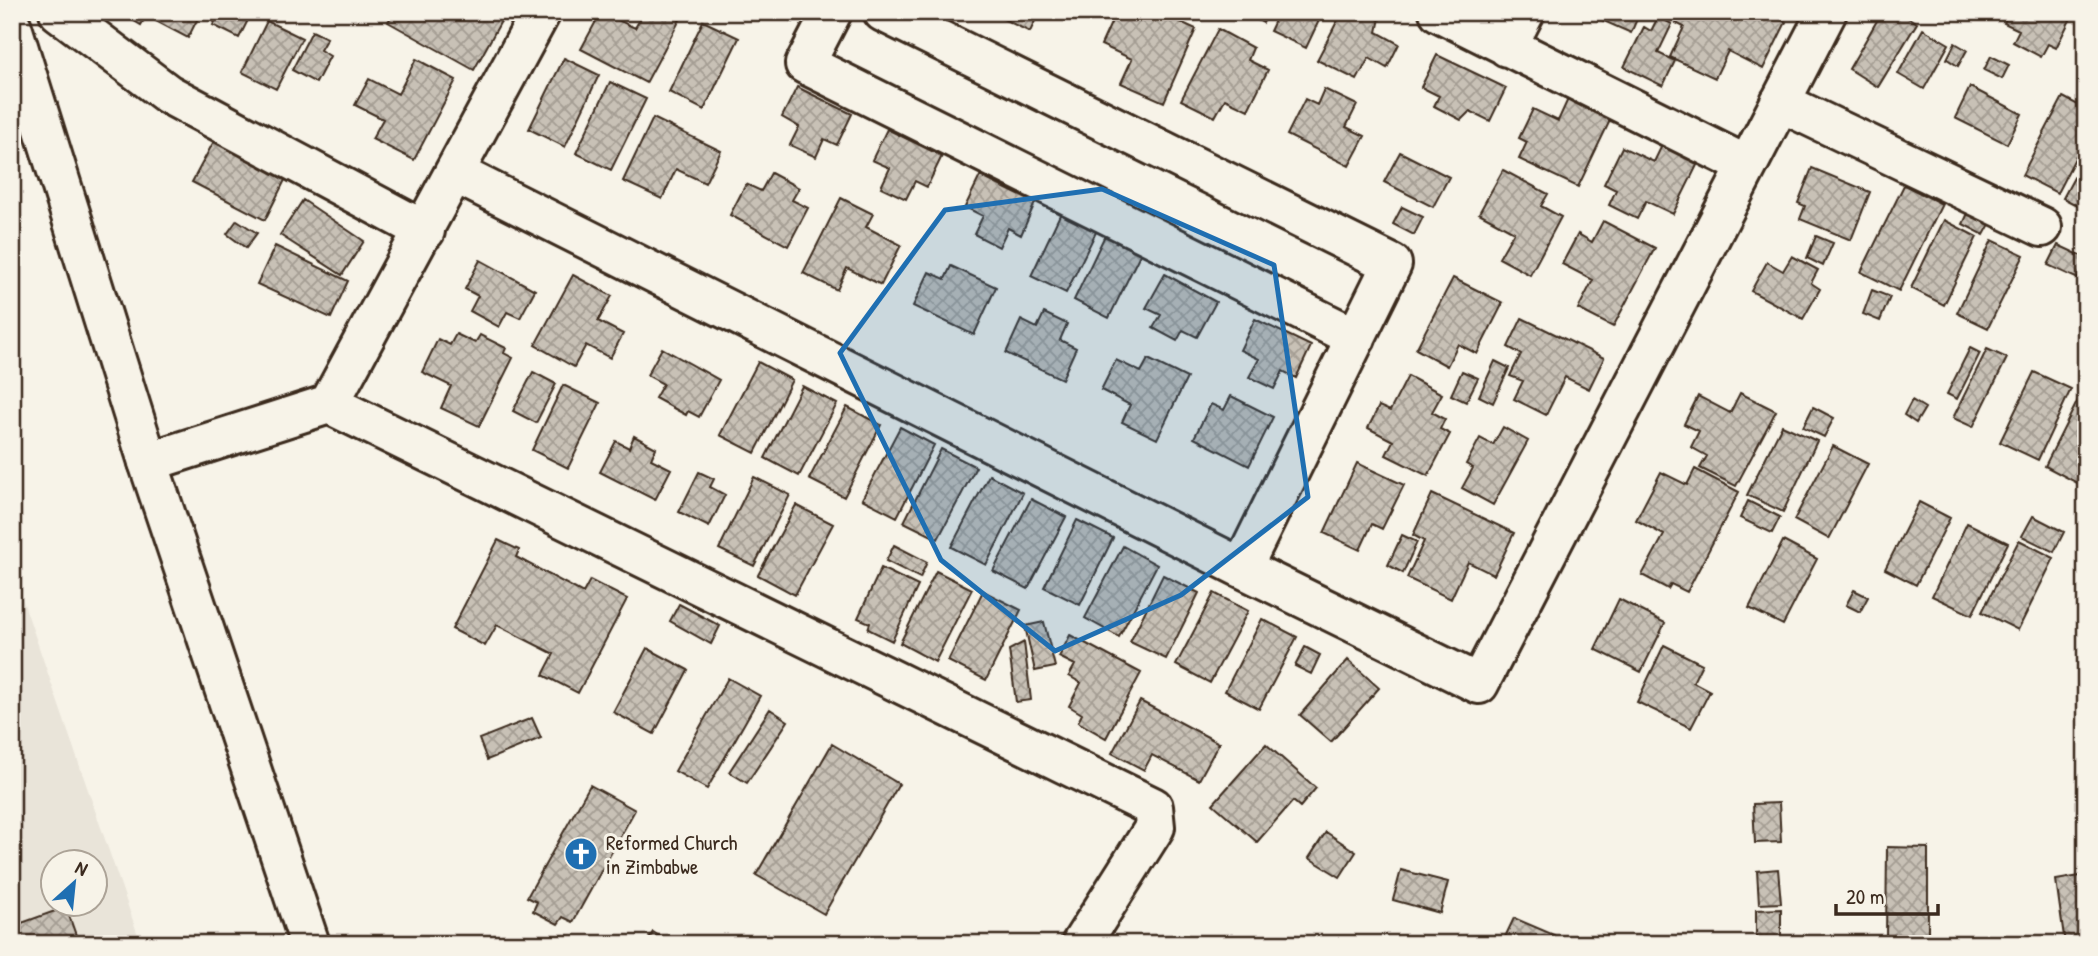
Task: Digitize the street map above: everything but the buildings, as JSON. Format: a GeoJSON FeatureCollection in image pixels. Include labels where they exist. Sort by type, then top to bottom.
{"type":"FeatureCollection","features":[{"type":"Feature","properties":{"kind":"street"},"geometry":{"type":"LineString","coordinates":[[59,12],[168,94],[425,231]]}},
{"type":"Feature","properties":{"kind":"street"},"geometry":{"type":"LineString","coordinates":[[148,462],[329,404],[425,231],[541,12]]}},
{"type":"Feature","properties":{"kind":"street"},"geometry":{"type":"LineString","coordinates":[[832,12],[805,64],[1356,338]]}},
{"type":"Feature","properties":{"kind":"street"},"geometry":{"type":"LineString","coordinates":[[883,12],[1392,264],[1242,568]]}},
{"type":"Feature","properties":{"kind":"street"},"geometry":{"type":"LineString","coordinates":[[1438,12],[1746,165]]}},
{"type":"Feature","properties":{"kind":"street"},"geometry":{"type":"LineString","coordinates":[[1507,47],[1525,12]]}},
{"type":"Feature","properties":{"kind":"street"},"geometry":{"type":"LineString","coordinates":[[455,173],[1479,684],[1827,12]]}},
{"type":"Feature","properties":{"kind":"street"},"geometry":{"type":"LineString","coordinates":[[12,27],[148,462],[310,944]]}},
{"type":"Feature","properties":{"kind":"street"},"geometry":{"type":"LineString","coordinates":[[1780,102],[2042,227]]}},
{"type":"Feature","properties":{"kind":"street"},"geometry":{"type":"LineString","coordinates":[[329,404],[1153,807],[1155,827],[1081,944]]}},
{"type":"Feature","properties":{"kind":"highlighted area"},"geometry":{"type":"Polygon","coordinates":[[[1102,189],[1274,265],[1308,497],[1181,595],[1055,651],[941,560],[840,353],[945,210],[1102,189]]]}},
{"type":"Feature","properties":{"kind":"shaded area"},"geometry":{"type":"Polygon","coordinates":[[[12,569],[108,848],[38,848],[38,918],[108,918],[108,848],[141,944],[12,944],[12,569]]]}},
{"type":"Feature","properties":{"kind":"place","name":"Reformed Church in Zimbabwe"},"geometry":{"type":"Point","coordinates":[581,854]}}]}
